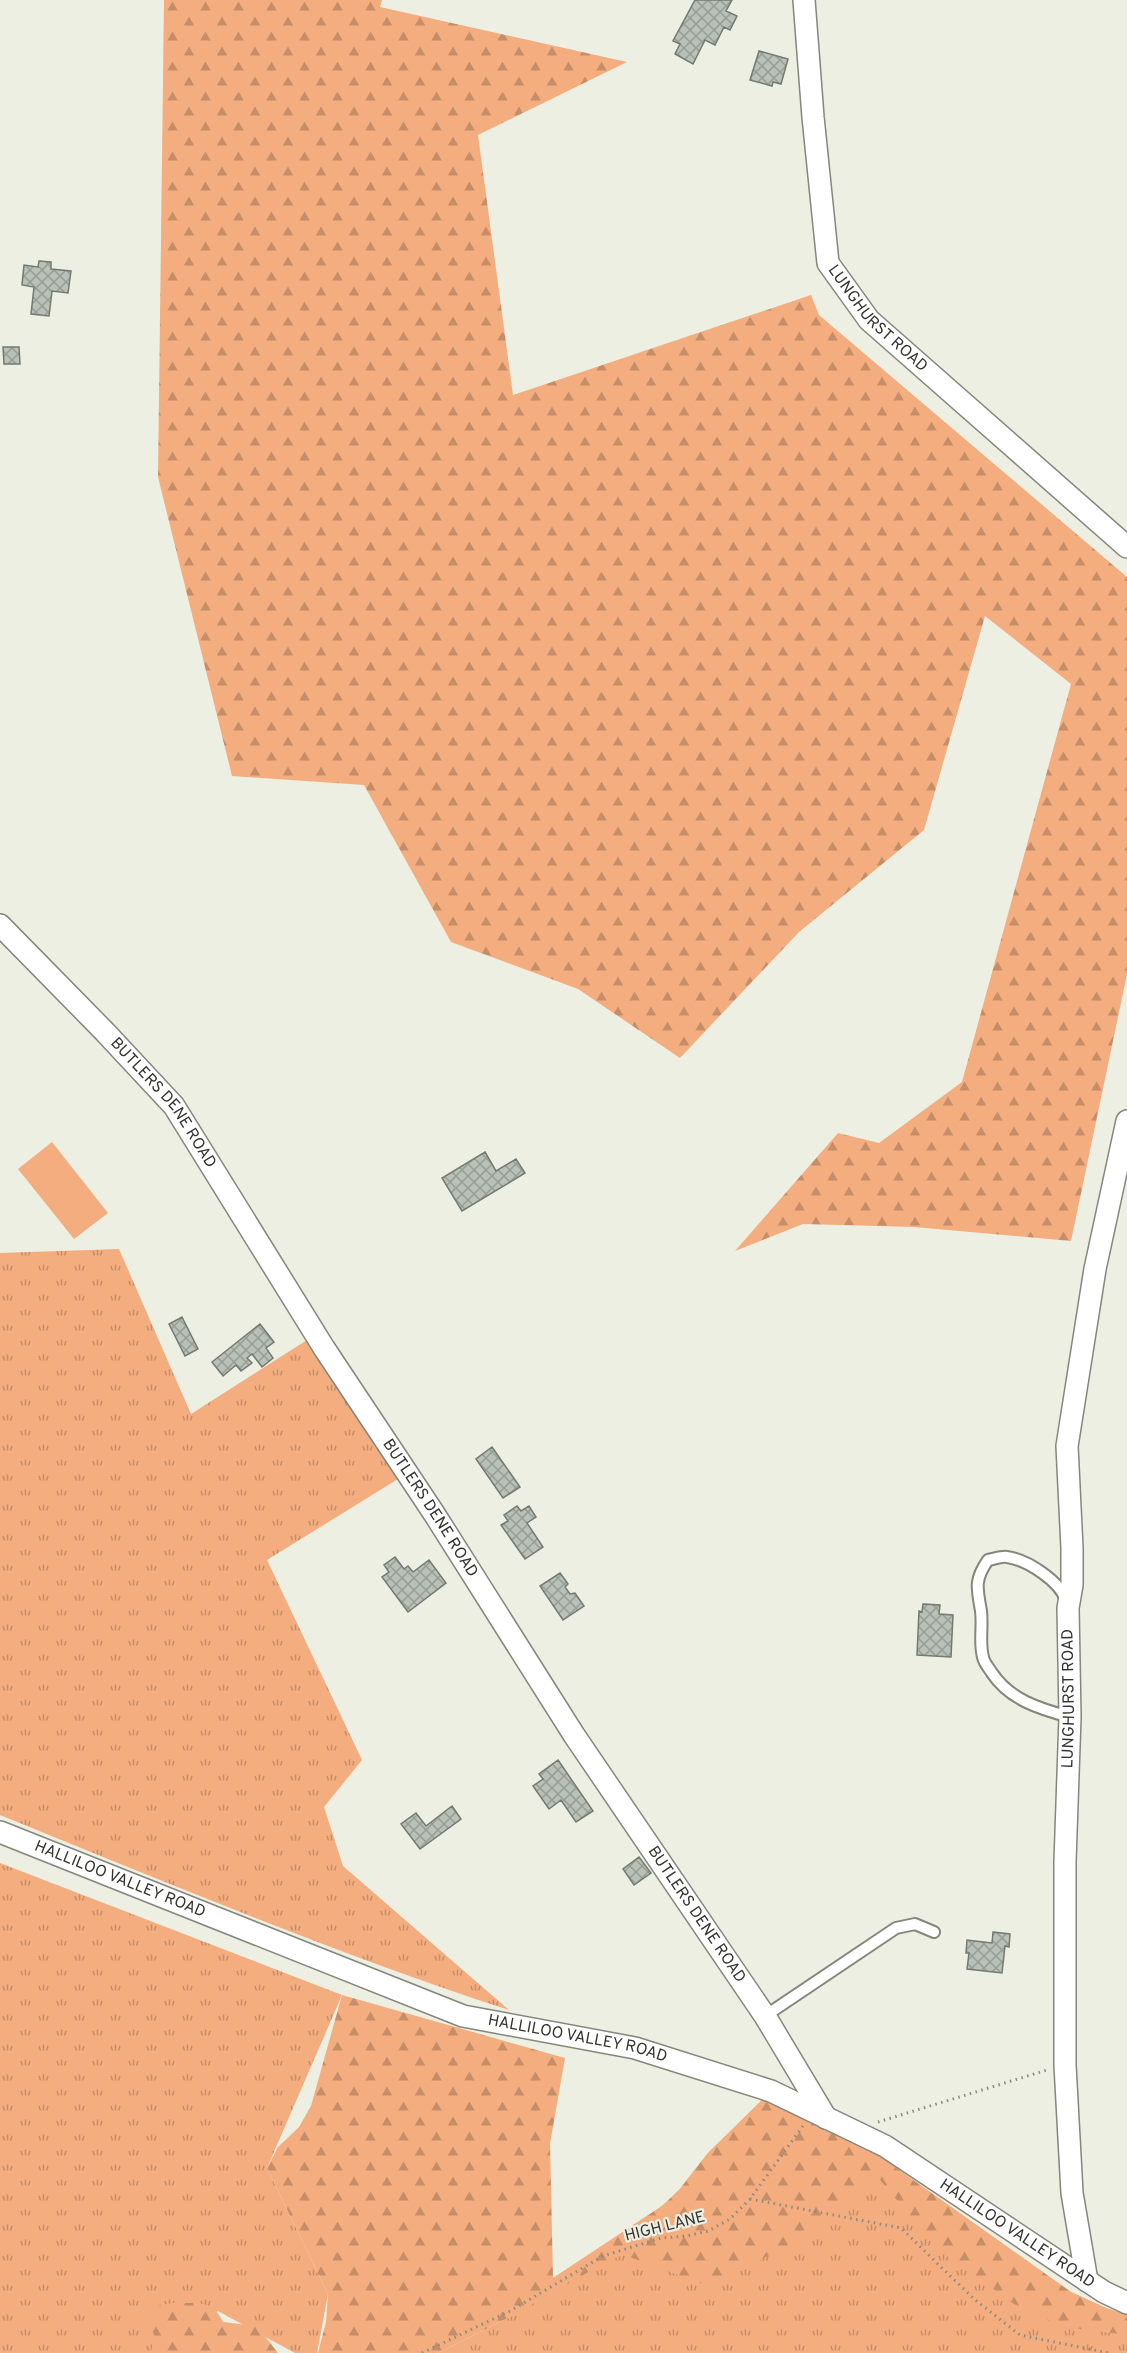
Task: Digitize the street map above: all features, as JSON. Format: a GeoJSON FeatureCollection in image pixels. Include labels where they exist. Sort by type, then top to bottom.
{"type":"FeatureCollection","features":[{"type":"Feature","properties":{"kind":"street","name":"LUNGHURST ROAD"},"geometry":{"type":"LineString","coordinates":[[804,0],[828,263],[869,320],[1127,547]]}},
{"type":"Feature","properties":{"kind":"street","name":"BUTLERS DENE ROAD"},"geometry":{"type":"LineString","coordinates":[[0,925],[174,1106],[324,1348],[441,1525],[574,1735],[765,2016],[819,2115]]}},
{"type":"Feature","properties":{"kind":"street","name":"LUNGHURST ROAD"},"geometry":{"type":"LineString","coordinates":[[1087,2281],[1072,2193],[1065,2065],[1065,1862],[1070,1717],[1068,1608],[1072,1585],[1067,1446],[1095,1269],[1127,1121]]}},
{"type":"Feature","properties":{"kind":"street","name":"HALLILOO VALLEY ROAD"},"geometry":{"type":"LineString","coordinates":[[0,1832],[463,2016],[635,2048],[771,2091],[898,2154],[1104,2292],[1127,2302]]}},
{"type":"Feature","properties":{"kind":"lane"},"geometry":{"type":"LineString","coordinates":[[1068,1608],[1063,1591],[1038,1570],[1007,1557],[988,1560],[978,1573],[977,1596],[981,1611],[983,1658],[997,1680],[1013,1696],[1034,1706],[1070,1717]]}},
{"type":"Feature","properties":{"kind":"lane"},"geometry":{"type":"LineString","coordinates":[[765,2016],[896,1928],[915,1924],[934,1932]]}},
{"type":"Feature","properties":{"kind":"path"},"geometry":{"type":"LineString","coordinates":[[851,2130],[1065,2065]]}},
{"type":"Feature","properties":{"kind":"path","name":"HIGH LANE"},"geometry":{"type":"LineString","coordinates":[[422,2353],[510,2311],[603,2256],[661,2238],[687,2236],[708,2231],[730,2219],[750,2199],[819,2115]]}},
{"type":"Feature","properties":{"kind":"path"},"geometry":{"type":"LineString","coordinates":[[750,2199],[901,2228],[974,2299],[1020,2335],[1109,2353]]}},
{"type":"Feature","properties":{"kind":"green space"},"geometry":{"type":"Polygon","coordinates":[[[164,0],[382,0],[380,7],[627,62],[478,135],[513,395],[811,295],[819,315],[1127,577],[1127,974],[1071,1241],[914,1227],[803,1224],[735,1251],[838,1133],[879,1143],[962,1082],[1071,684],[985,616],[924,830],[799,932],[680,1058],[578,989],[451,942],[364,785],[232,776],[158,477],[164,0]]]}},
{"type":"Feature","properties":{"kind":"green space"},"geometry":{"type":"Polygon","coordinates":[[[52,1142],[108,1213],[74,1239],[18,1169],[52,1142]]]}},
{"type":"Feature","properties":{"kind":"green space"},"geometry":{"type":"Polygon","coordinates":[[[119,1249],[191,1414],[307,1340],[398,1479],[267,1560],[362,1760],[324,1807],[343,1866],[509,2010],[317,1942],[0,1815],[0,1253],[119,1249]]]}},
{"type":"Feature","properties":{"kind":"green space"},"geometry":{"type":"Polygon","coordinates":[[[0,1863],[342,1995],[267,2168],[328,2294],[317,2353],[295,2353],[218,2311],[162,2353],[0,2353],[0,1863]]]}},
{"type":"Feature","properties":{"kind":"green space"},"geometry":{"type":"Polygon","coordinates":[[[342,1995],[565,2058],[550,2144],[553,2278],[662,2206],[679,2190],[708,2153],[762,2100],[878,2155],[1071,2292],[1127,2315],[1127,2335],[1064,2327],[1014,2304],[940,2251],[880,2180],[862,2190],[795,2241],[711,2287],[624,2255],[606,2262],[510,2317],[438,2353],[318,2353],[326,2322],[328,2294],[267,2168],[278,2147],[299,2127],[311,2106],[342,1995]]]}},
{"type":"Feature","properties":{"kind":"green space"},"geometry":{"type":"Polygon","coordinates":[[[762,2100],[878,2155],[1071,2292],[1127,2315],[1127,2353],[438,2353],[510,2317],[552,2279],[662,2206],[679,2190],[708,2153],[762,2100]]]}},
{"type":"Feature","properties":{"kind":"green space"},"geometry":{"type":"Polygon","coordinates":[[[202,2304],[214,2309],[223,2322],[257,2326],[278,2353],[151,2353],[154,2334],[144,2318],[144,2313],[160,2305],[202,2304]]]}},
{"type":"Feature","properties":{"kind":"building"},"geometry":{"type":"Polygon","coordinates":[[[695,0],[732,0],[726,11],[737,16],[730,30],[724,27],[715,45],[705,40],[693,64],[675,54],[680,44],[673,41],[695,0]]]}},
{"type":"Feature","properties":{"kind":"building"},"geometry":{"type":"Polygon","coordinates":[[[759,51],[788,59],[781,84],[773,82],[772,86],[750,80],[759,51]]]}},
{"type":"Feature","properties":{"kind":"building"},"geometry":{"type":"Polygon","coordinates":[[[39,261],[51,262],[51,269],[71,271],[68,293],[52,291],[49,316],[31,314],[34,287],[22,285],[24,265],[38,267],[39,261]]]}},
{"type":"Feature","properties":{"kind":"building"},"geometry":{"type":"Polygon","coordinates":[[[3,347],[19,347],[20,364],[4,364],[3,347]]]}},
{"type":"Feature","properties":{"kind":"building"},"geometry":{"type":"Polygon","coordinates":[[[485,1152],[496,1171],[516,1159],[525,1173],[462,1211],[442,1178],[485,1152]]]}},
{"type":"Feature","properties":{"kind":"building"},"geometry":{"type":"Polygon","coordinates":[[[182,1317],[198,1349],[185,1356],[169,1324],[182,1317]]]}},
{"type":"Feature","properties":{"kind":"building"},"geometry":{"type":"Polygon","coordinates":[[[260,1324],[274,1342],[266,1348],[273,1358],[262,1367],[252,1354],[247,1358],[252,1363],[241,1371],[236,1365],[223,1376],[212,1362],[260,1324]]]}},
{"type":"Feature","properties":{"kind":"building"},"geometry":{"type":"Polygon","coordinates":[[[492,1447],[520,1487],[503,1498],[476,1459],[492,1447]]]}},
{"type":"Feature","properties":{"kind":"building"},"geometry":{"type":"Polygon","coordinates":[[[517,1506],[521,1511],[529,1506],[536,1517],[527,1523],[543,1547],[525,1559],[501,1525],[508,1521],[504,1515],[517,1506]]]}},
{"type":"Feature","properties":{"kind":"building"},"geometry":{"type":"Polygon","coordinates":[[[395,1557],[404,1569],[408,1566],[413,1572],[429,1560],[446,1583],[408,1612],[382,1577],[389,1572],[384,1565],[395,1557]]]}},
{"type":"Feature","properties":{"kind":"building"},"geometry":{"type":"Polygon","coordinates":[[[560,1573],[568,1584],[565,1587],[570,1594],[575,1593],[584,1606],[563,1620],[540,1586],[560,1573]]]}},
{"type":"Feature","properties":{"kind":"building"},"geometry":{"type":"Polygon","coordinates":[[[923,1604],[940,1605],[939,1614],[953,1615],[951,1657],[917,1655],[919,1611],[922,1612],[923,1604]]]}},
{"type":"Feature","properties":{"kind":"building"},"geometry":{"type":"Polygon","coordinates":[[[558,1760],[593,1811],[576,1822],[561,1800],[549,1809],[533,1786],[543,1779],[539,1774],[558,1760]]]}},
{"type":"Feature","properties":{"kind":"building"},"geometry":{"type":"Polygon","coordinates":[[[452,1806],[461,1819],[420,1849],[401,1824],[416,1813],[426,1826],[452,1806]]]}},
{"type":"Feature","properties":{"kind":"building"},"geometry":{"type":"Polygon","coordinates":[[[639,1857],[651,1873],[634,1885],[623,1869],[639,1857]]]}},
{"type":"Feature","properties":{"kind":"building"},"geometry":{"type":"Polygon","coordinates":[[[993,1932],[1010,1934],[1009,1947],[1005,1946],[1002,1973],[967,1969],[969,1953],[966,1953],[967,1940],[992,1943],[993,1932]]]}}]}
